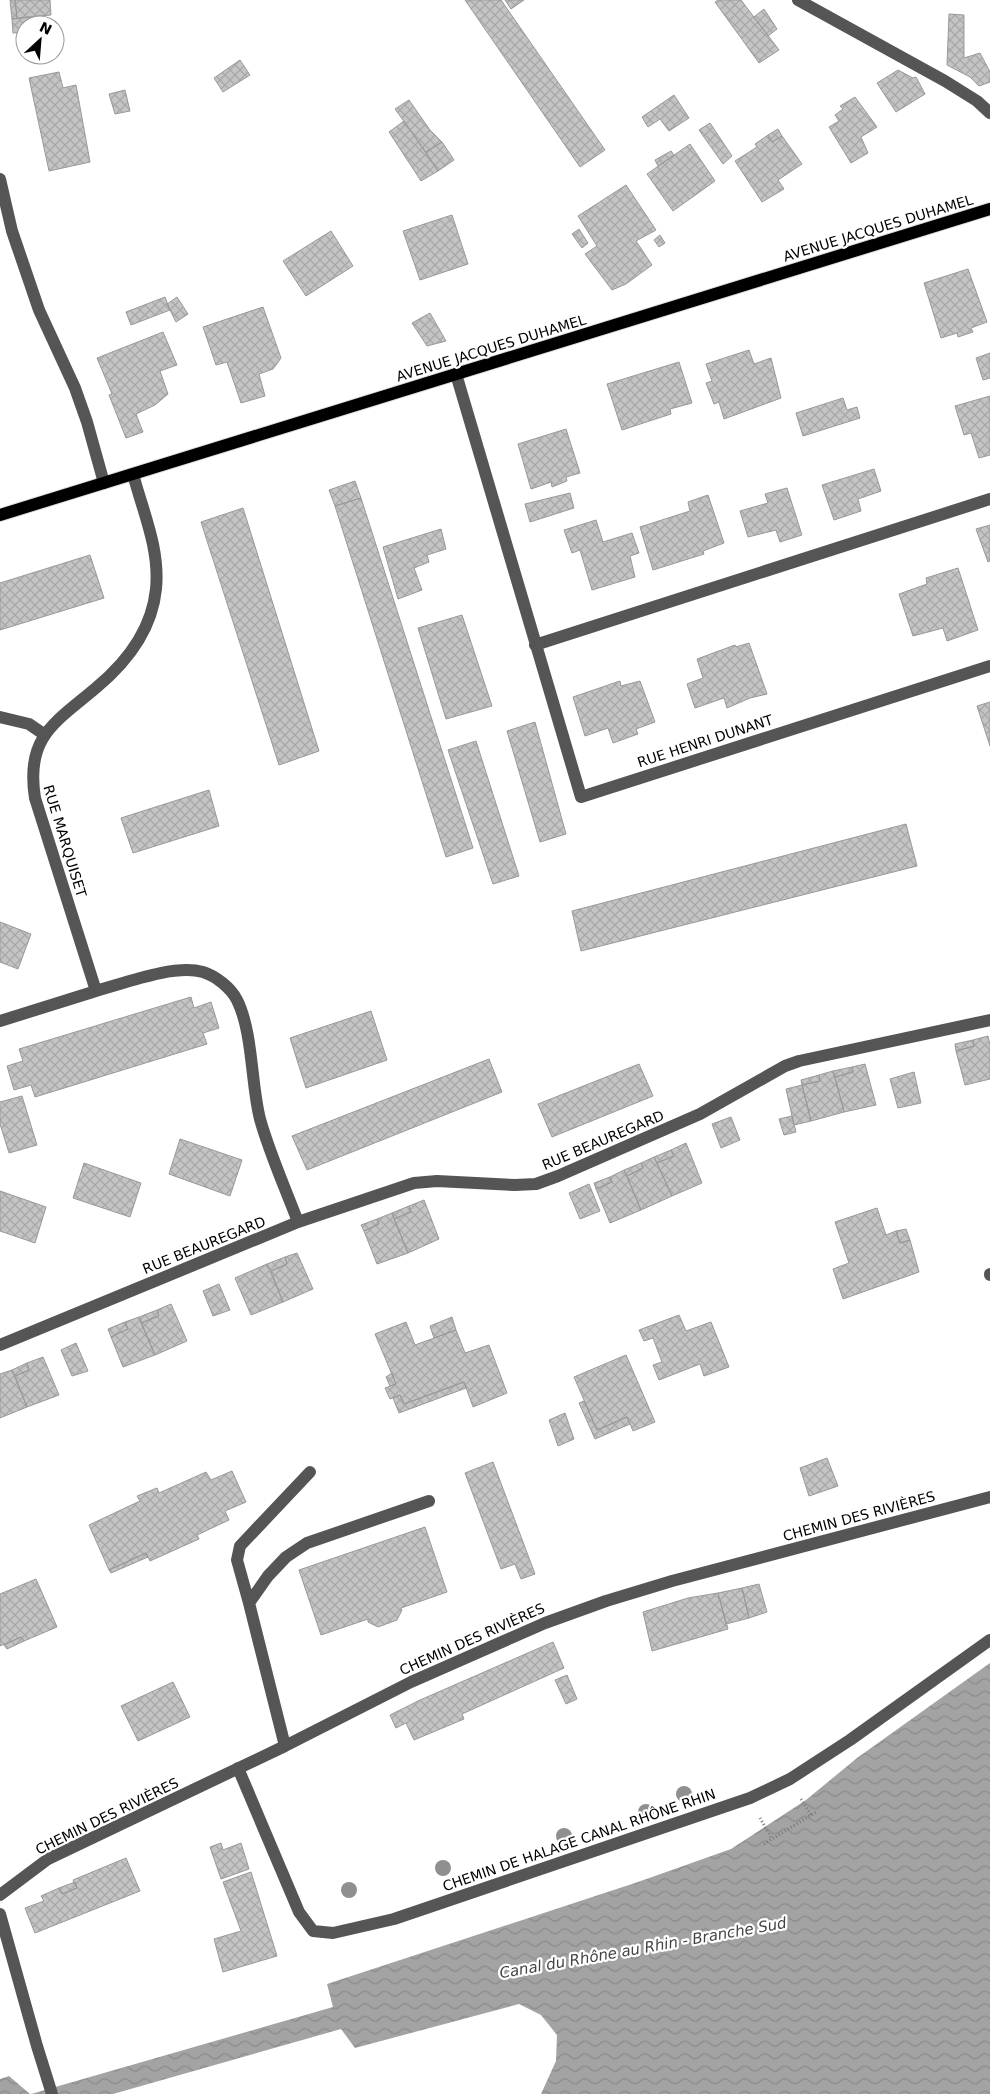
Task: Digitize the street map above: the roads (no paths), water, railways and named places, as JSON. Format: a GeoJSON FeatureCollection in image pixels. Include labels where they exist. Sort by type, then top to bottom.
{"type":"FeatureCollection","features":[{"type":"Feature","properties":{"kind":"main road","name":"AVENUE JACQUES DUHAMEL"},"geometry":{"type":"LineString","coordinates":[[0,515],[990,211]]}},
{"type":"Feature","properties":{"kind":"street"},"geometry":{"type":"LineString","coordinates":[[798,0],[945,81],[977,101],[990,113]]}},
{"type":"Feature","properties":{"kind":"street"},"geometry":{"type":"LineString","coordinates":[[0,179],[12,231],[39,310],[84,413],[104,483]]}},
{"type":"Feature","properties":{"kind":"street","name":"RUE HENRI DUNANT"},"geometry":{"type":"LineString","coordinates":[[456,374],[581,797],[990,666]]}},
{"type":"Feature","properties":{"kind":"street","name":"RUE MARQUISET"},"geometry":{"type":"LineString","coordinates":[[96,991],[34,798],[31,776],[36,753],[45,735],[57,719],[120,666],[139,642],[151,616],[156,589],[156,562],[152,538],[133,474]]}},
{"type":"Feature","properties":{"kind":"street"},"geometry":{"type":"LineString","coordinates":[[535,645],[990,498]]}},
{"type":"Feature","properties":{"kind":"street"},"geometry":{"type":"LineString","coordinates":[[0,717],[29,724],[45,735]]}},
{"type":"Feature","properties":{"kind":"street"},"geometry":{"type":"LineString","coordinates":[[0,1021],[96,991],[175,970],[205,973],[225,985],[237,1000],[244,1020],[260,1119],[298,1222]]}},
{"type":"Feature","properties":{"kind":"street","name":"RUE BEAUREGARD"},"geometry":{"type":"LineString","coordinates":[[0,1345],[298,1222],[414,1183],[437,1181],[514,1185],[536,1184],[700,1114],[786,1066],[799,1061],[990,1020]]}},
{"type":"Feature","properties":{"kind":"street"},"geometry":{"type":"LineString","coordinates":[[285,1746],[237,1560],[240,1546],[310,1472]]}},
{"type":"Feature","properties":{"kind":"street","name":"CHEMIN DES RIVIÈRES"},"geometry":{"type":"LineString","coordinates":[[0,1895],[48,1859],[285,1746],[411,1682],[545,1623],[606,1601],[990,1497]]}},
{"type":"Feature","properties":{"kind":"street"},"geometry":{"type":"LineString","coordinates":[[249,1602],[268,1576],[286,1557],[307,1543],[429,1501]]}},
{"type":"Feature","properties":{"kind":"street","name":"CHEMIN DE HALAGE CANAL RHÔNE RHIN"},"geometry":{"type":"LineString","coordinates":[[238,1768],[299,1912],[314,1932],[333,1933],[394,1919],[750,1798],[790,1779],[850,1740],[990,1640]]}},
{"type":"Feature","properties":{"kind":"street"},"geometry":{"type":"LineString","coordinates":[[0,1914],[52,2094]]}},
{"type":"Feature","properties":{"kind":"water","name":"Canal du Rhône au Rhin - Branche Sud"},"geometry":{"type":"Polygon","coordinates":[[[990,1663],[990,2094],[541,2094],[556,2061],[557,2035],[541,2015],[519,2004],[355,2048],[341,2029],[113,2094],[31,2094],[333,2007],[327,1984],[638,1882],[731,1849],[806,1800],[857,1758],[990,1663]]]}},
{"type":"Feature","properties":{"kind":"water"},"geometry":{"type":"Polygon","coordinates":[[[9,2076],[30,2094],[0,2094],[0,2079],[9,2076]]]}}]}
